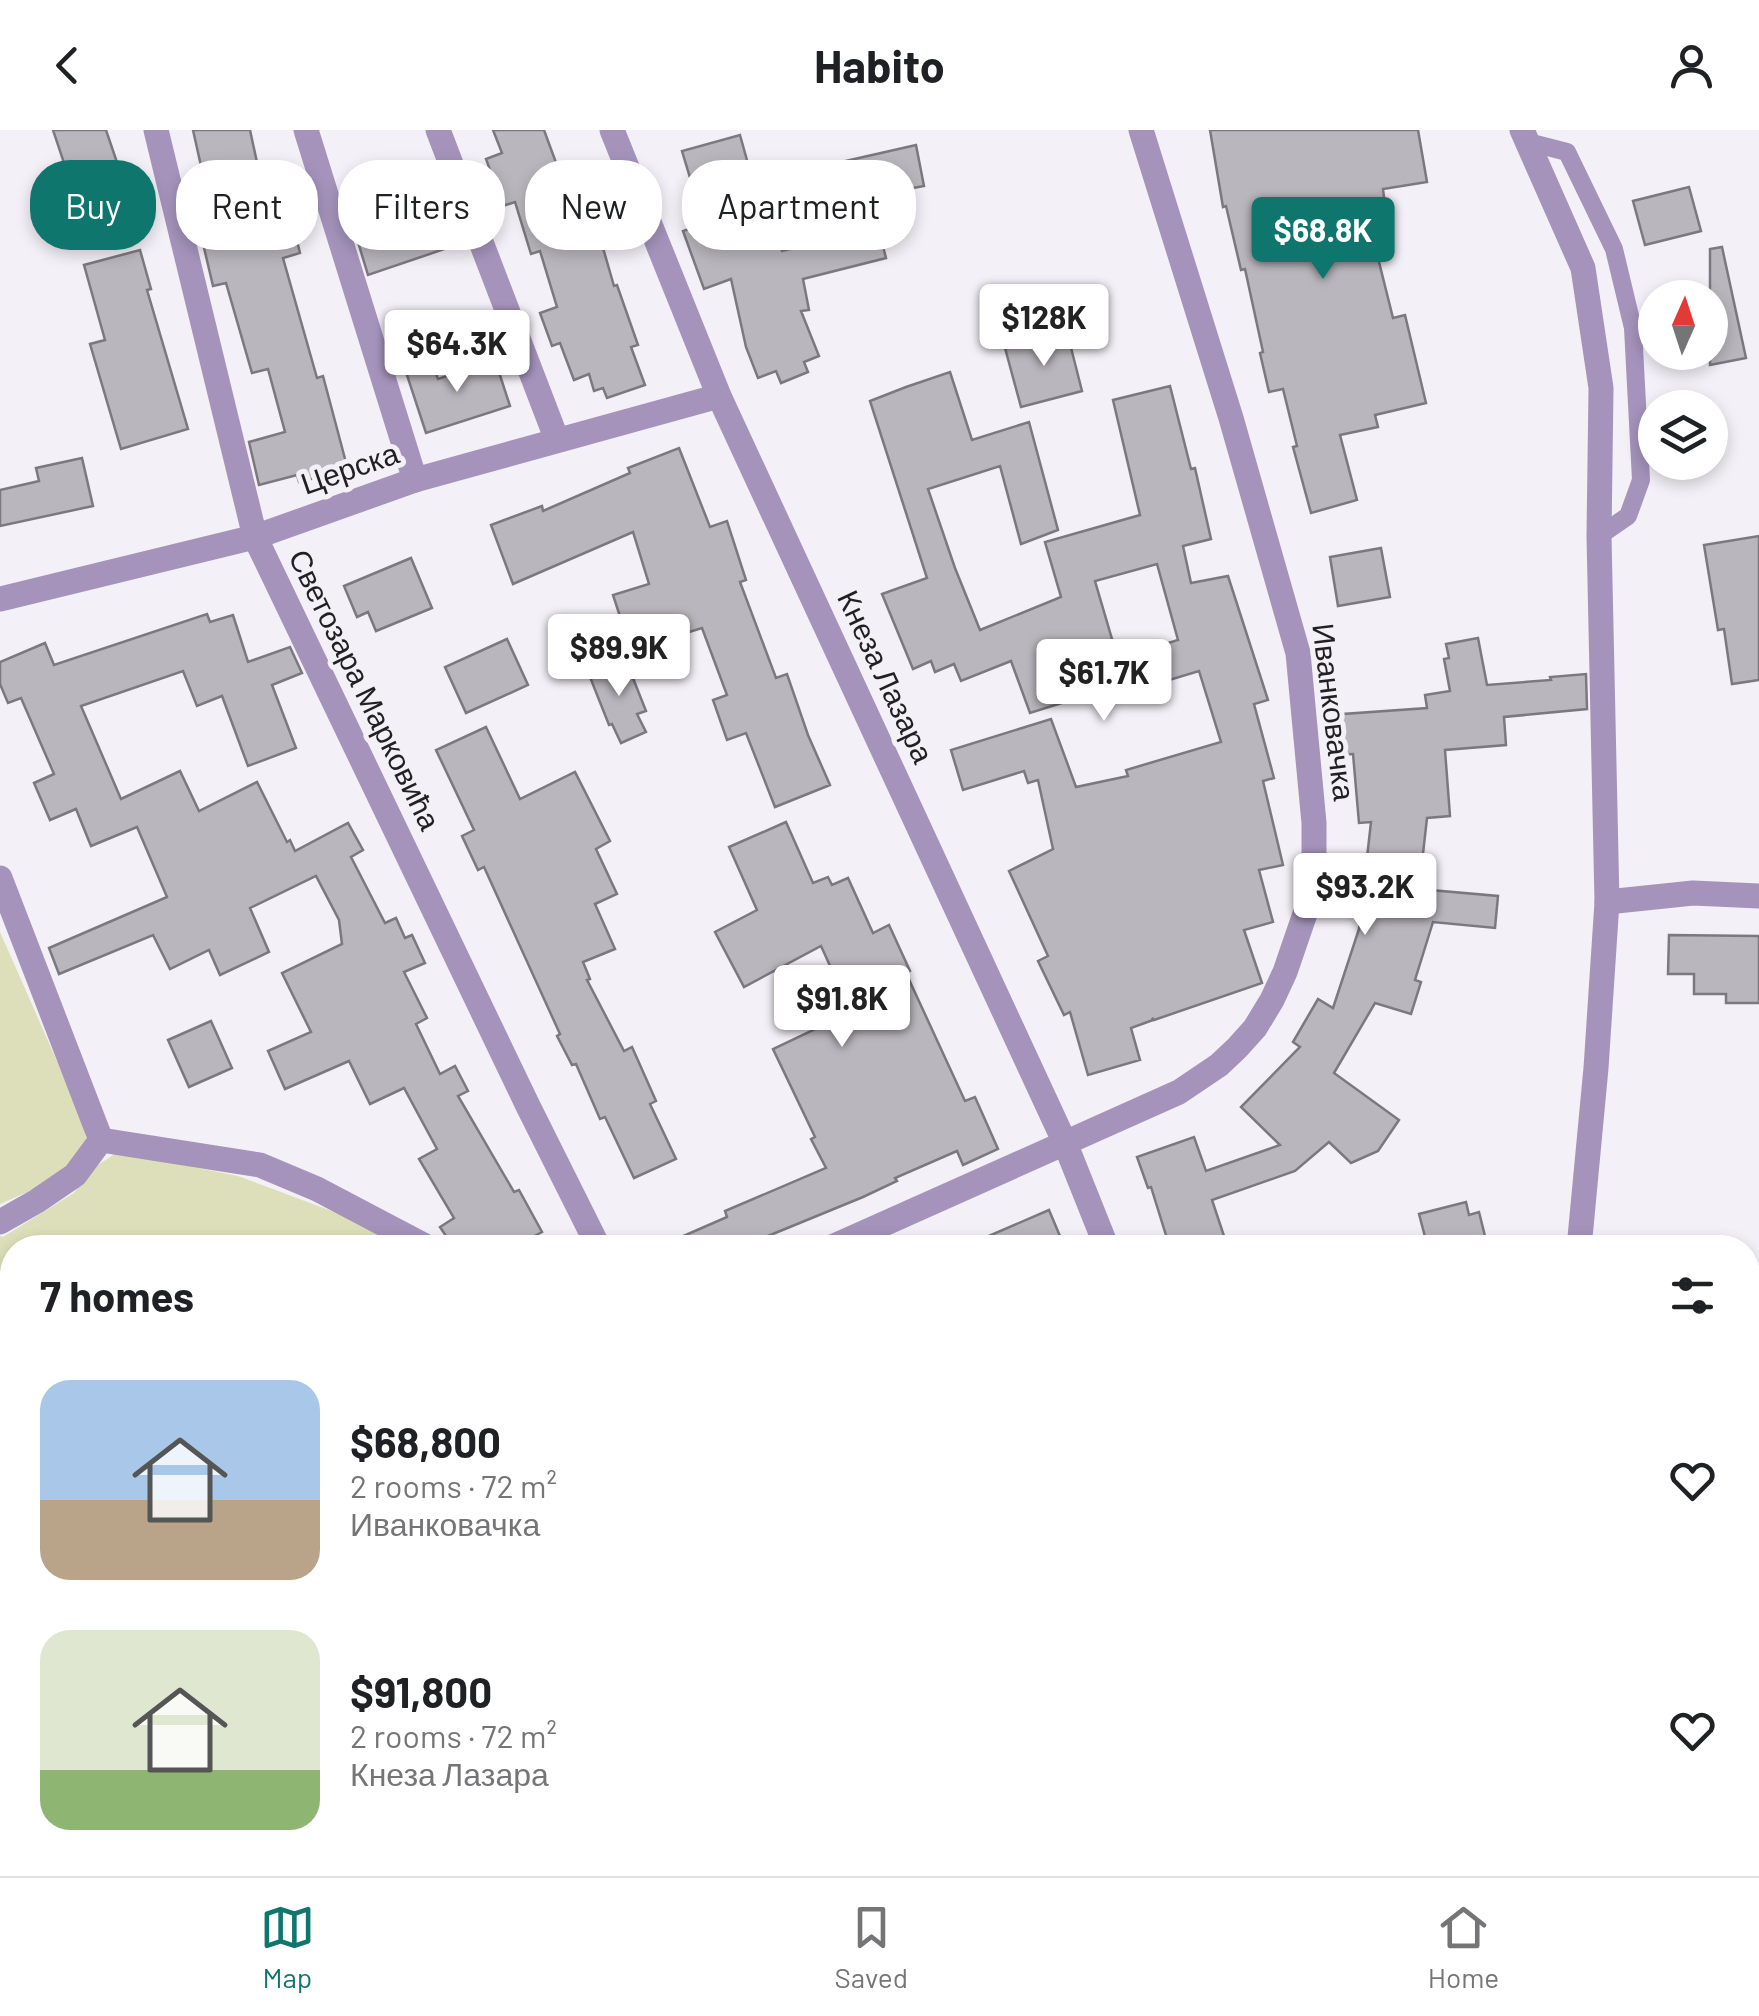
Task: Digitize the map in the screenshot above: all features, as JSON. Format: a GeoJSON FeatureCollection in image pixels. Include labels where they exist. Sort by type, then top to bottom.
{"type":"FeatureCollection","features":[{"type":"Feature","properties":{"kind":"street","name":"Светозара Марковића"},"geometry":{"type":"LineString","coordinates":[[156,130],[255,537],[592,1235]]}},
{"type":"Feature","properties":{"kind":"street"},"geometry":{"type":"LineString","coordinates":[[306,130],[415,480]]}},
{"type":"Feature","properties":{"kind":"street"},"geometry":{"type":"LineString","coordinates":[[438,130],[557,440]]}},
{"type":"Feature","properties":{"kind":"street","name":"Кнеза Лазара"},"geometry":{"type":"LineString","coordinates":[[612,130],[719,396],[1065,1142],[1101,1235]]}},
{"type":"Feature","properties":{"kind":"street","name":"Иванковачка"},"geometry":{"type":"LineString","coordinates":[[1065,1142],[1179,1092],[1219,1065],[1254,1028],[1272,1000],[1299,936],[1314,864],[1310,770],[1298,653],[1231,418],[1140,130]]}},
{"type":"Feature","properties":{"kind":"street"},"geometry":{"type":"LineString","coordinates":[[1525,136],[1583,268],[1601,388],[1599,536],[1607,902],[1580,1235]]}},
{"type":"Feature","properties":{"kind":"street","name":"Церска"},"geometry":{"type":"LineString","coordinates":[[0,599],[255,537],[415,480],[719,396]]}},
{"type":"Feature","properties":{"kind":"street"},"geometry":{"type":"LineString","coordinates":[[0,878],[101,1140]]}},
{"type":"Feature","properties":{"kind":"street"},"geometry":{"type":"LineString","coordinates":[[1607,902],[1693,893],[1759,896]]}},
{"type":"Feature","properties":{"kind":"street"},"geometry":{"type":"LineString","coordinates":[[0,1222],[75,1175],[101,1140]]}},
{"type":"Feature","properties":{"kind":"street"},"geometry":{"type":"LineString","coordinates":[[101,1140],[260,1165],[317,1189],[405,1235]]}},
{"type":"Feature","properties":{"kind":"street"},"geometry":{"type":"LineString","coordinates":[[859,1235],[1065,1142]]}},
{"type":"Feature","properties":{"kind":"lane"},"geometry":{"type":"LineString","coordinates":[[1525,136],[1567,152],[1614,249],[1633,328],[1641,480],[1628,516],[1599,536]]}},
{"type":"Feature","properties":{"kind":"green space"},"geometry":{"type":"Polygon","coordinates":[[[0,932],[78,1109],[87,1141],[79,1160],[50,1182],[0,1204],[0,932]]]}},
{"type":"Feature","properties":{"kind":"green space"},"geometry":{"type":"Polygon","coordinates":[[[118,1152],[238,1176],[345,1216],[378,1235],[6,1235],[74,1193],[90,1170],[118,1152]]]}},
{"type":"Feature","properties":{"kind":"building"},"geometry":{"type":"Polygon","coordinates":[[[53,130],[106,130],[116,160],[63,160],[53,130]]]}},
{"type":"Feature","properties":{"kind":"building"},"geometry":{"type":"Polygon","coordinates":[[[193,130],[250,130],[256,160],[200,160],[193,130]]]}},
{"type":"Feature","properties":{"kind":"building"},"geometry":{"type":"Polygon","coordinates":[[[493,130],[544,130],[555,160],[525,160],[525,234],[515,202],[505,205],[505,160],[486,159],[502,153],[493,130]]]}},
{"type":"Feature","properties":{"kind":"building"},"geometry":{"type":"Polygon","coordinates":[[[1210,130],[1418,130],[1427,182],[1383,189],[1390,248],[1376,250],[1393,318],[1405,315],[1426,403],[1375,415],[1378,427],[1340,435],[1357,500],[1311,513],[1293,447],[1297,446],[1283,389],[1269,392],[1245,269],[1241,270],[1226,206],[1223,207],[1210,130]]]}},
{"type":"Feature","properties":{"kind":"building"},"geometry":{"type":"Polygon","coordinates":[[[740,135],[747,160],[685,160],[682,151],[740,135]]]}},
{"type":"Feature","properties":{"kind":"building"},"geometry":{"type":"Polygon","coordinates":[[[916,145],[924,186],[916,187],[916,160],[850,160],[916,145]]]}},
{"type":"Feature","properties":{"kind":"building"},"geometry":{"type":"Polygon","coordinates":[[[1689,187],[1701,231],[1645,245],[1633,201],[1689,187]]]}},
{"type":"Feature","properties":{"kind":"building"},"geometry":{"type":"Polygon","coordinates":[[[1722,247],[1746,358],[1728,362],[1728,280],[1710,280],[1710,249],[1722,247]]]}},
{"type":"Feature","properties":{"kind":"building"},"geometry":{"type":"Polygon","coordinates":[[[140,250],[151,289],[147,290],[188,429],[121,449],[90,344],[105,340],[84,265],[140,250]]]}},
{"type":"Feature","properties":{"kind":"building"},"geometry":{"type":"Polygon","coordinates":[[[205,250],[299,250],[300,253],[283,258],[317,378],[323,376],[348,470],[299,482],[297,475],[259,485],[249,442],[285,432],[268,369],[252,373],[226,283],[213,286],[205,250]]]}},
{"type":"Feature","properties":{"kind":"building"},"geometry":{"type":"Polygon","coordinates":[[[360,250],[441,250],[368,275],[360,250]]]}},
{"type":"Feature","properties":{"kind":"building"},"geometry":{"type":"Polygon","coordinates":[[[530,250],[604,250],[638,345],[631,347],[645,385],[607,398],[603,388],[594,391],[589,374],[574,380],[560,343],[552,346],[540,313],[557,307],[540,251],[531,254],[530,250]]]}},
{"type":"Feature","properties":{"kind":"building"},"geometry":{"type":"Polygon","coordinates":[[[690,250],[884,250],[886,258],[803,279],[809,310],[801,311],[819,356],[804,362],[808,372],[781,383],[776,371],[758,378],[746,347],[731,279],[704,289],[690,250]]]}},
{"type":"Feature","properties":{"kind":"building"},"geometry":{"type":"Polygon","coordinates":[[[1067,332],[1082,391],[1021,407],[1005,348],[1067,332]]]}},
{"type":"Feature","properties":{"kind":"building"},"geometry":{"type":"Polygon","coordinates":[[[495,360],[510,406],[426,433],[406,372],[432,363],[438,379],[495,360]]]}},
{"type":"Feature","properties":{"kind":"building"},"geometry":{"type":"Polygon","coordinates":[[[950,372],[972,440],[1029,422],[1058,530],[1021,544],[1000,466],[928,489],[980,630],[1061,597],[1045,542],[1140,515],[1113,400],[1170,386],[1211,539],[1183,546],[1191,583],[1228,576],[1268,700],[1254,704],[1274,778],[1263,781],[1283,865],[1259,870],[1273,922],[1244,930],[1262,983],[1131,1028],[1140,1060],[1088,1075],[1070,1012],[1064,1015],[1038,961],[1048,956],[1009,871],[1053,849],[1038,780],[1028,783],[1024,771],[963,790],[951,750],[1051,719],[1076,787],[1128,776],[1126,770],[1221,742],[1199,671],[1166,681],[1155,647],[1178,640],[1157,564],[1095,581],[1124,680],[1030,713],[1011,661],[961,681],[954,664],[935,672],[931,661],[913,669],[882,594],[927,578],[870,401],[950,372]]]}},
{"type":"Feature","properties":{"kind":"building"},"geometry":{"type":"Polygon","coordinates":[[[679,448],[710,527],[727,521],[746,580],[740,582],[776,678],[787,674],[830,785],[775,807],[746,733],[727,740],[713,700],[727,695],[702,628],[631,650],[613,595],[649,584],[633,532],[513,584],[491,525],[542,506],[543,511],[630,473],[628,468],[679,448]]]}},
{"type":"Feature","properties":{"kind":"building"},"geometry":{"type":"Polygon","coordinates":[[[82,458],[93,506],[0,526],[0,490],[39,481],[36,468],[82,458]]]}},
{"type":"Feature","properties":{"kind":"building"},"geometry":{"type":"Polygon","coordinates":[[[1759,536],[1759,680],[1732,684],[1724,629],[1718,630],[1704,545],[1759,536]]]}},
{"type":"Feature","properties":{"kind":"building"},"geometry":{"type":"Polygon","coordinates":[[[1381,548],[1390,597],[1338,606],[1330,557],[1381,548]]]}},
{"type":"Feature","properties":{"kind":"building"},"geometry":{"type":"Polygon","coordinates":[[[411,558],[432,608],[376,631],[368,612],[357,617],[344,586],[411,558]]]}},
{"type":"Feature","properties":{"kind":"building"},"geometry":{"type":"Polygon","coordinates":[[[207,614],[210,622],[233,615],[248,662],[290,647],[302,673],[272,685],[296,748],[248,766],[222,696],[197,706],[183,671],[81,706],[121,799],[180,771],[199,811],[257,782],[295,851],[348,823],[363,850],[351,857],[385,923],[396,918],[405,938],[412,935],[425,963],[404,972],[427,1018],[416,1024],[440,1074],[455,1066],[468,1091],[458,1096],[542,1232],[445,1235],[440,1227],[454,1218],[419,1159],[437,1149],[404,1088],[370,1104],[349,1061],[285,1089],[268,1051],[311,1032],[282,973],[342,944],[339,920],[316,876],[250,908],[269,952],[220,975],[209,950],[170,969],[153,935],[59,974],[49,948],[167,897],[137,827],[91,846],[76,809],[50,820],[34,783],[54,774],[21,698],[8,703],[0,684],[0,662],[45,643],[54,665],[207,614]]]}},
{"type":"Feature","properties":{"kind":"building"},"geometry":{"type":"Polygon","coordinates":[[[1478,638],[1487,685],[1586,674],[1587,709],[1504,717],[1506,745],[1445,750],[1450,816],[1427,818],[1419,889],[1498,896],[1495,928],[1433,922],[1415,980],[1421,982],[1411,1014],[1375,1003],[1334,1073],[1399,1120],[1378,1151],[1351,1163],[1329,1142],[1295,1171],[1212,1200],[1224,1235],[1166,1235],[1137,1157],[1194,1137],[1206,1171],[1280,1145],[1241,1107],[1300,1047],[1293,1042],[1318,999],[1333,1008],[1359,929],[1371,822],[1359,823],[1353,754],[1331,755],[1329,715],[1427,708],[1425,695],[1450,691],[1444,659],[1449,658],[1446,644],[1478,638]]]}},
{"type":"Feature","properties":{"kind":"building"},"geometry":{"type":"Polygon","coordinates":[[[507,639],[528,685],[466,713],[445,667],[507,639]]]}},
{"type":"Feature","properties":{"kind":"building"},"geometry":{"type":"Polygon","coordinates":[[[625,658],[646,711],[637,714],[646,732],[621,743],[612,724],[609,725],[588,672],[625,658]]]}},
{"type":"Feature","properties":{"kind":"building"},"geometry":{"type":"Polygon","coordinates":[[[486,727],[520,799],[575,772],[610,841],[596,849],[617,894],[595,904],[615,949],[583,962],[590,979],[587,980],[624,1051],[632,1047],[656,1101],[650,1104],[676,1159],[634,1178],[605,1117],[600,1119],[576,1064],[572,1065],[557,1036],[560,1034],[484,867],[478,870],[462,836],[474,830],[436,750],[486,727]]]}},
{"type":"Feature","properties":{"kind":"building"},"geometry":{"type":"Polygon","coordinates":[[[786,822],[813,883],[828,877],[832,885],[848,878],[873,933],[889,925],[910,971],[906,973],[965,1101],[975,1097],[998,1149],[963,1165],[957,1151],[895,1178],[897,1181],[863,1197],[770,1235],[686,1235],[727,1217],[725,1211],[826,1168],[773,1049],[851,1012],[821,946],[744,987],[715,932],[757,910],[729,847],[786,822]]]}},
{"type":"Feature","properties":{"kind":"building"},"geometry":{"type":"Polygon","coordinates":[[[1669,935],[1759,936],[1759,1003],[1726,1003],[1726,994],[1694,994],[1694,974],[1668,974],[1669,935]]]}},
{"type":"Feature","properties":{"kind":"building"},"geometry":{"type":"Polygon","coordinates":[[[211,1021],[232,1068],[189,1087],[168,1040],[211,1021]]]}},
{"type":"Feature","properties":{"kind":"building"},"geometry":{"type":"Polygon","coordinates":[[[1466,1202],[1469,1215],[1479,1212],[1485,1235],[1425,1235],[1419,1214],[1466,1202]]]}},
{"type":"Feature","properties":{"kind":"building"},"geometry":{"type":"Polygon","coordinates":[[[1049,1210],[1060,1235],[991,1235],[1049,1210]]]}}]}
